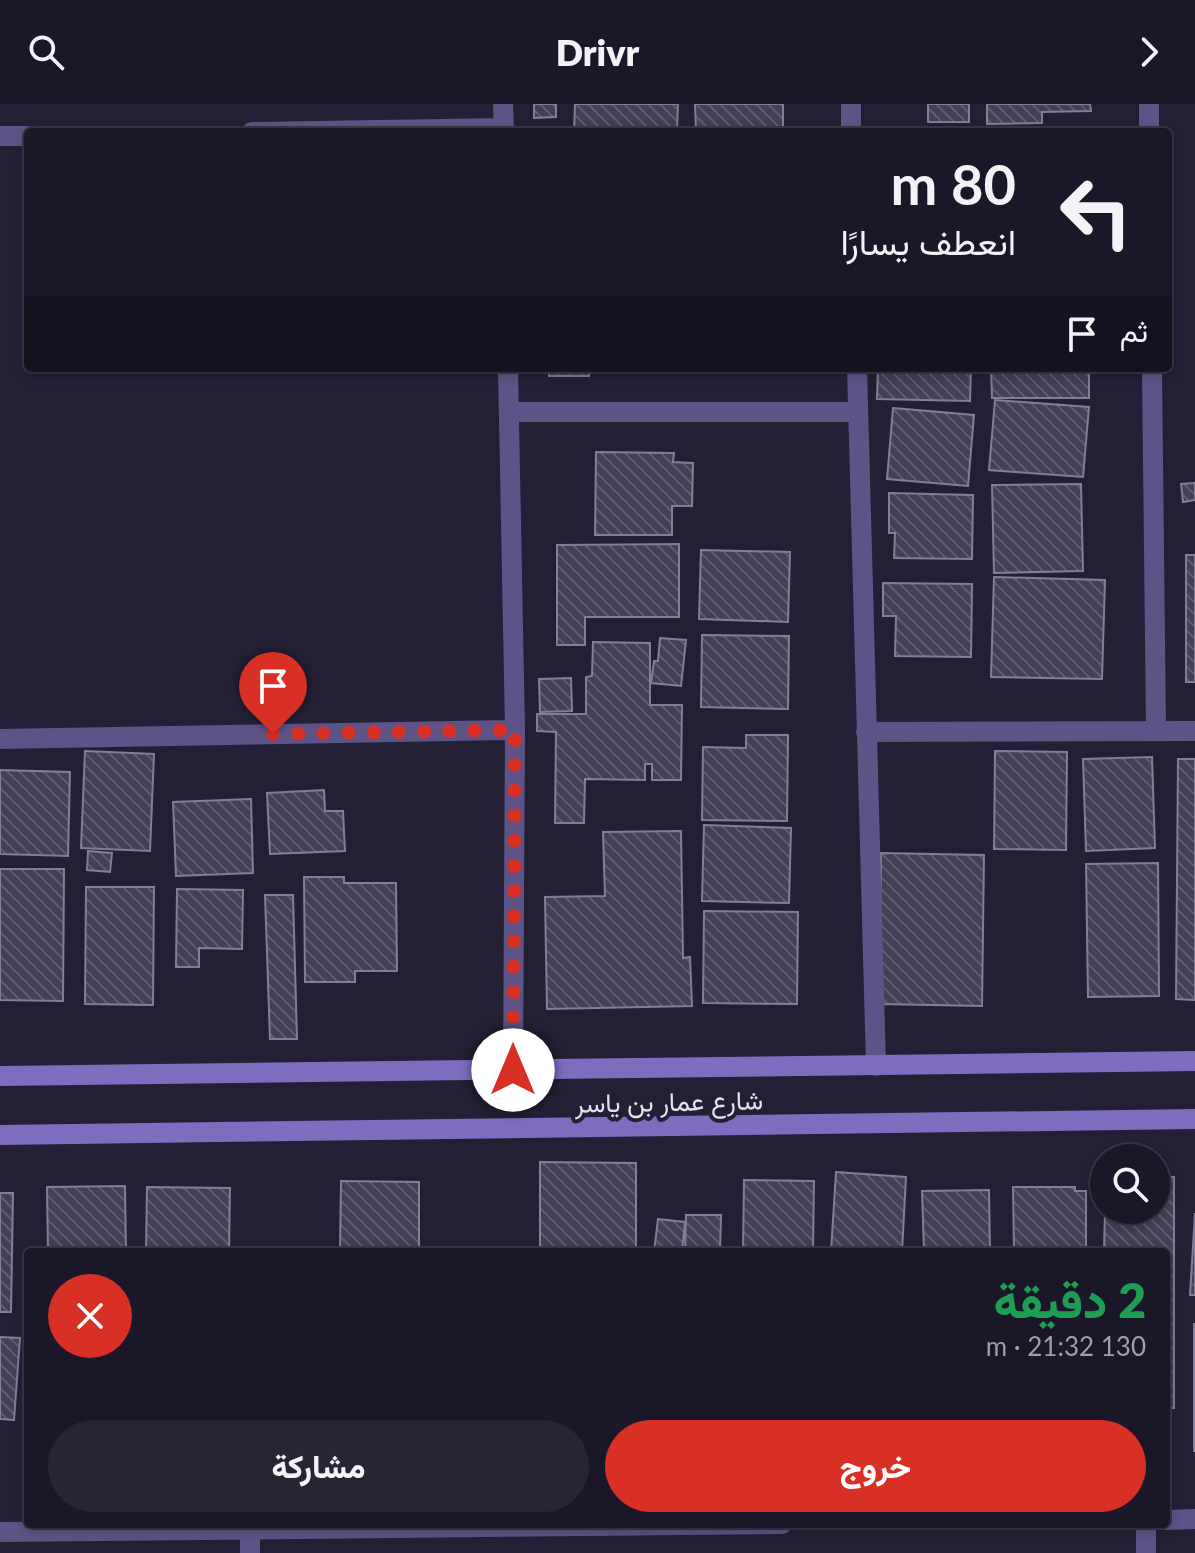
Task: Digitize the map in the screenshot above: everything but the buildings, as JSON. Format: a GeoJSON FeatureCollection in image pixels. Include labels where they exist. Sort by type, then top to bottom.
{"type":"FeatureCollection","features":[{"type":"Feature","properties":{"kind":"street"},"geometry":{"type":"LineString","coordinates":[[503,104],[504,128]]}},
{"type":"Feature","properties":{"kind":"street"},"geometry":{"type":"LineString","coordinates":[[851,104],[851,128]]}},
{"type":"Feature","properties":{"kind":"street"},"geometry":{"type":"LineString","coordinates":[[1149,104],[1149,128]]}},
{"type":"Feature","properties":{"kind":"street"},"geometry":{"type":"LineString","coordinates":[[0,136],[24,136]]}},
{"type":"Feature","properties":{"kind":"street"},"geometry":{"type":"LineString","coordinates":[[508,372],[515,730],[513,1070]]}},
{"type":"Feature","properties":{"kind":"street"},"geometry":{"type":"LineString","coordinates":[[857,372],[876,1066]]}},
{"type":"Feature","properties":{"kind":"street"},"geometry":{"type":"LineString","coordinates":[[1152,372],[1156,731]]}},
{"type":"Feature","properties":{"kind":"street"},"geometry":{"type":"LineString","coordinates":[[509,412],[858,412]]}},
{"type":"Feature","properties":{"kind":"street"},"geometry":{"type":"LineString","coordinates":[[0,739],[515,730]]}},
{"type":"Feature","properties":{"kind":"street"},"geometry":{"type":"LineString","coordinates":[[866,732],[1195,731]]}},
{"type":"Feature","properties":{"kind":"street","name":"شارع عمار بن ياسر"},"geometry":{"type":"LineString","coordinates":[[0,1076],[1195,1061]]}},
{"type":"Feature","properties":{"kind":"street","name":"شارع عمار بن ياسر"},"geometry":{"type":"LineString","coordinates":[[0,1135],[1195,1119]]}},
{"type":"Feature","properties":{"kind":"street"},"geometry":{"type":"LineString","coordinates":[[1170,1520],[1195,1519]]}},
{"type":"Feature","properties":{"kind":"street"},"geometry":{"type":"LineString","coordinates":[[0,1532],[427,1528]]}},
{"type":"Feature","properties":{"kind":"street"},"geometry":{"type":"LineString","coordinates":[[1146,1528],[1146,1553]]}},
{"type":"Feature","properties":{"kind":"street"},"geometry":{"type":"LineString","coordinates":[[250,1530],[250,1553]]}},
{"type":"Feature","properties":{"kind":"route"},"geometry":{"type":"LineString","coordinates":[[273,734],[515,730],[513,1070]]}}]}
